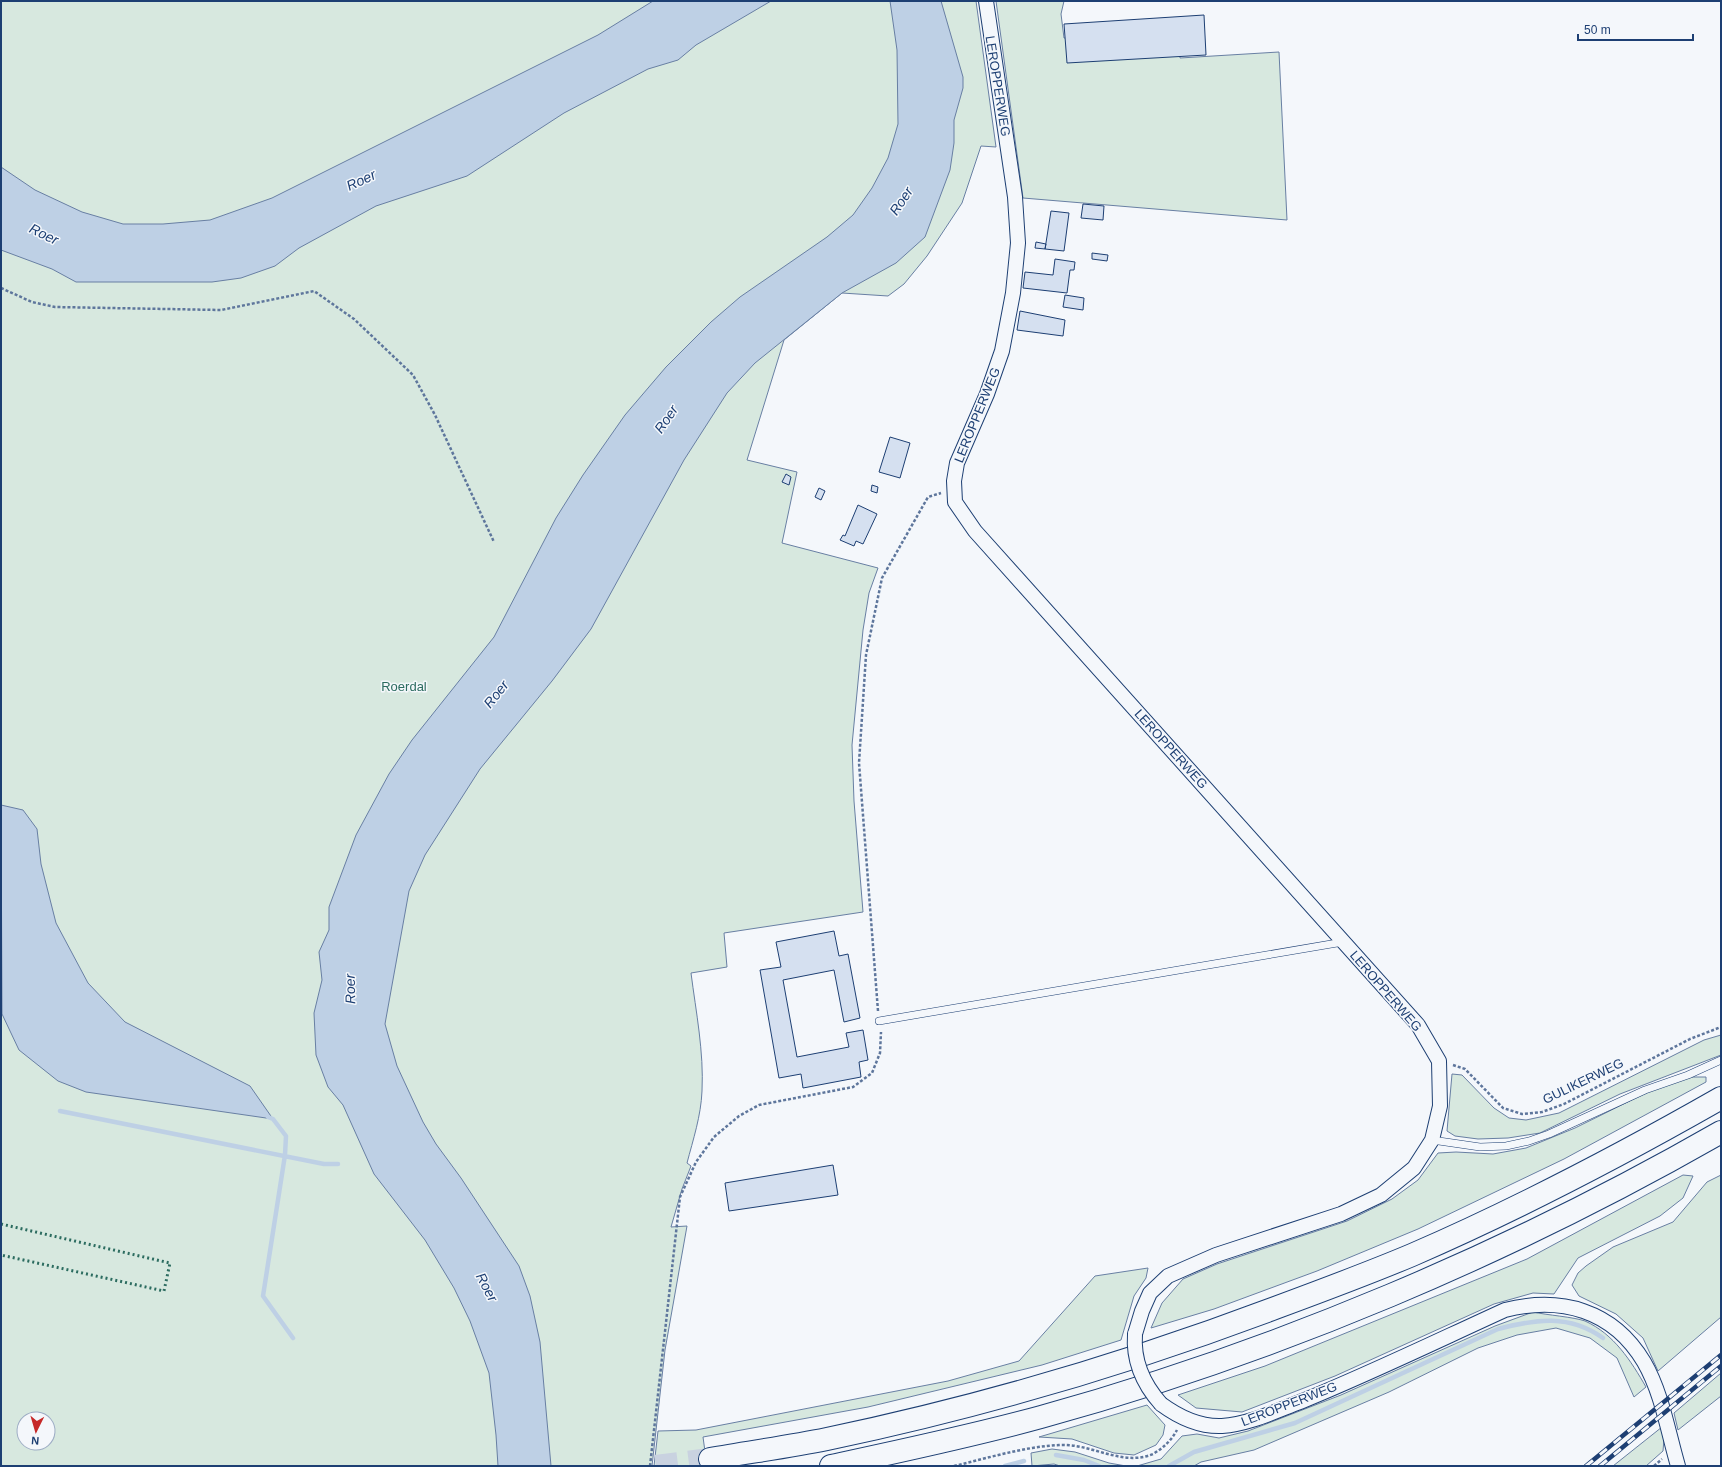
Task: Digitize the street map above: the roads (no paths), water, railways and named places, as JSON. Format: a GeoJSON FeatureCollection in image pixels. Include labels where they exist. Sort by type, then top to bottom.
{"type":"FeatureCollection","features":[{"type":"Feature","properties":{"kind":"highway"},"geometry":{"type":"LineString","coordinates":[[710,1459],[826,1439],[945,1411],[1074,1377],[1210,1333],[1412,1255],[1536,1197],[1639,1145],[1721,1098]]}},
{"type":"Feature","properties":{"kind":"highway"},"geometry":{"type":"LineString","coordinates":[[831,1466],[946,1441],[1042,1417],[1166,1379],[1256,1348],[1411,1287],[1525,1236],[1629,1183],[1721,1132]]}},
{"type":"Feature","properties":{"kind":"street","name":"LEROPPERWEG"},"geometry":{"type":"LineString","coordinates":[[986,1],[1015,197],[1018,243],[1013,293],[1002,351],[987,394],[957,463],[954,481],[955,502],[975,531],[1418,1025],[1439,1061],[1440,1106],[1432,1140],[1414,1168],[1380,1195],[1341,1214],[1216,1255],[1168,1276],[1150,1293],[1142,1311],[1135,1334],[1135,1353],[1138,1365],[1150,1391],[1161,1404],[1182,1418],[1197,1423],[1215,1426],[1233,1425],[1270,1413],[1328,1390],[1505,1310],[1521,1306],[1542,1304],[1564,1305],[1586,1311],[1615,1328],[1629,1341],[1644,1362],[1658,1396],[1678,1466]]}},
{"type":"Feature","properties":{"kind":"lane"},"geometry":{"type":"LineString","coordinates":[[879,1021],[1343,942]]}},
{"type":"Feature","properties":{"kind":"lane"},"geometry":{"type":"LineString","coordinates":[[1432,1140],[1480,1148],[1506,1146],[1529,1141],[1549,1134],[1645,1090],[1688,1075],[1721,1060]]}},
{"type":"Feature","properties":{"kind":"water","name":"Roer"},"geometry":{"type":"Polygon","coordinates":[[[653,1],[771,1],[696,45],[678,60],[648,69],[564,113],[467,176],[376,206],[299,248],[275,266],[241,278],[212,282],[76,282],[52,269],[1,250],[1,167],[35,190],[82,212],[123,224],[163,224],[210,220],[272,198],[598,35],[653,1]]]}},
{"type":"Feature","properties":{"kind":"water","name":"Roer"},"geometry":{"type":"Polygon","coordinates":[[[890,1],[941,1],[963,77],[963,88],[954,120],[954,143],[950,170],[925,237],[896,263],[842,293],[755,363],[727,393],[684,460],[591,629],[552,681],[480,769],[425,855],[409,891],[385,1024],[397,1066],[423,1122],[436,1144],[461,1178],[519,1266],[530,1296],[540,1342],[551,1466],[498,1466],[489,1373],[470,1321],[454,1288],[425,1240],[374,1174],[343,1105],[328,1087],[316,1055],[314,1013],[322,980],[319,952],[329,930],[329,907],[356,835],[389,774],[412,740],[494,637],[556,518],[583,475],[625,415],[666,367],[711,322],[740,297],[827,237],[853,215],[872,188],[888,158],[898,124],[897,50],[890,1]]]}},
{"type":"Feature","properties":{"kind":"water"},"geometry":{"type":"Polygon","coordinates":[[[1,805],[23,810],[37,829],[41,864],[56,923],[88,983],[125,1022],[250,1086],[273,1119],[86,1092],[58,1081],[19,1050],[2,1014],[1,805]]]}},
{"type":"Feature","properties":{"kind":"waterway"},"geometry":{"type":"LineString","coordinates":[[60,1111],[324,1164],[338,1164]]}},
{"type":"Feature","properties":{"kind":"waterway"},"geometry":{"type":"LineString","coordinates":[[268,1117],[273,1119],[286,1136],[285,1155],[263,1296],[293,1338]]}},
{"type":"Feature","properties":{"kind":"waterway"},"geometry":{"type":"LineString","coordinates":[[1169,1466],[1194,1452],[1295,1423],[1498,1329],[1539,1321],[1565,1322],[1590,1330],[1603,1338]]}},
{"type":"Feature","properties":{"kind":"waterway"},"geometry":{"type":"LineString","coordinates":[[1056,1455],[1084,1460],[1099,1466]]}},
{"type":"Feature","properties":{"kind":"waterway"},"geometry":{"type":"LineString","coordinates":[[1005,1466],[1024,1461]]}},
{"type":"Feature","properties":{"kind":"tunnel"},"geometry":{"type":"LineString","coordinates":[[656,1466],[710,1459]]}},
{"type":"Feature","properties":{"kind":"railway"},"geometry":{"type":"LineString","coordinates":[[1586,1466],[1721,1355]]}},
{"type":"Feature","properties":{"kind":"railway"},"geometry":{"type":"LineString","coordinates":[[1600,1466],[1721,1366]]}},
{"type":"Feature","properties":{"kind":"park label","name":"Roerdal"},"geometry":{"type":"Point","coordinates":[404,686]}}]}
